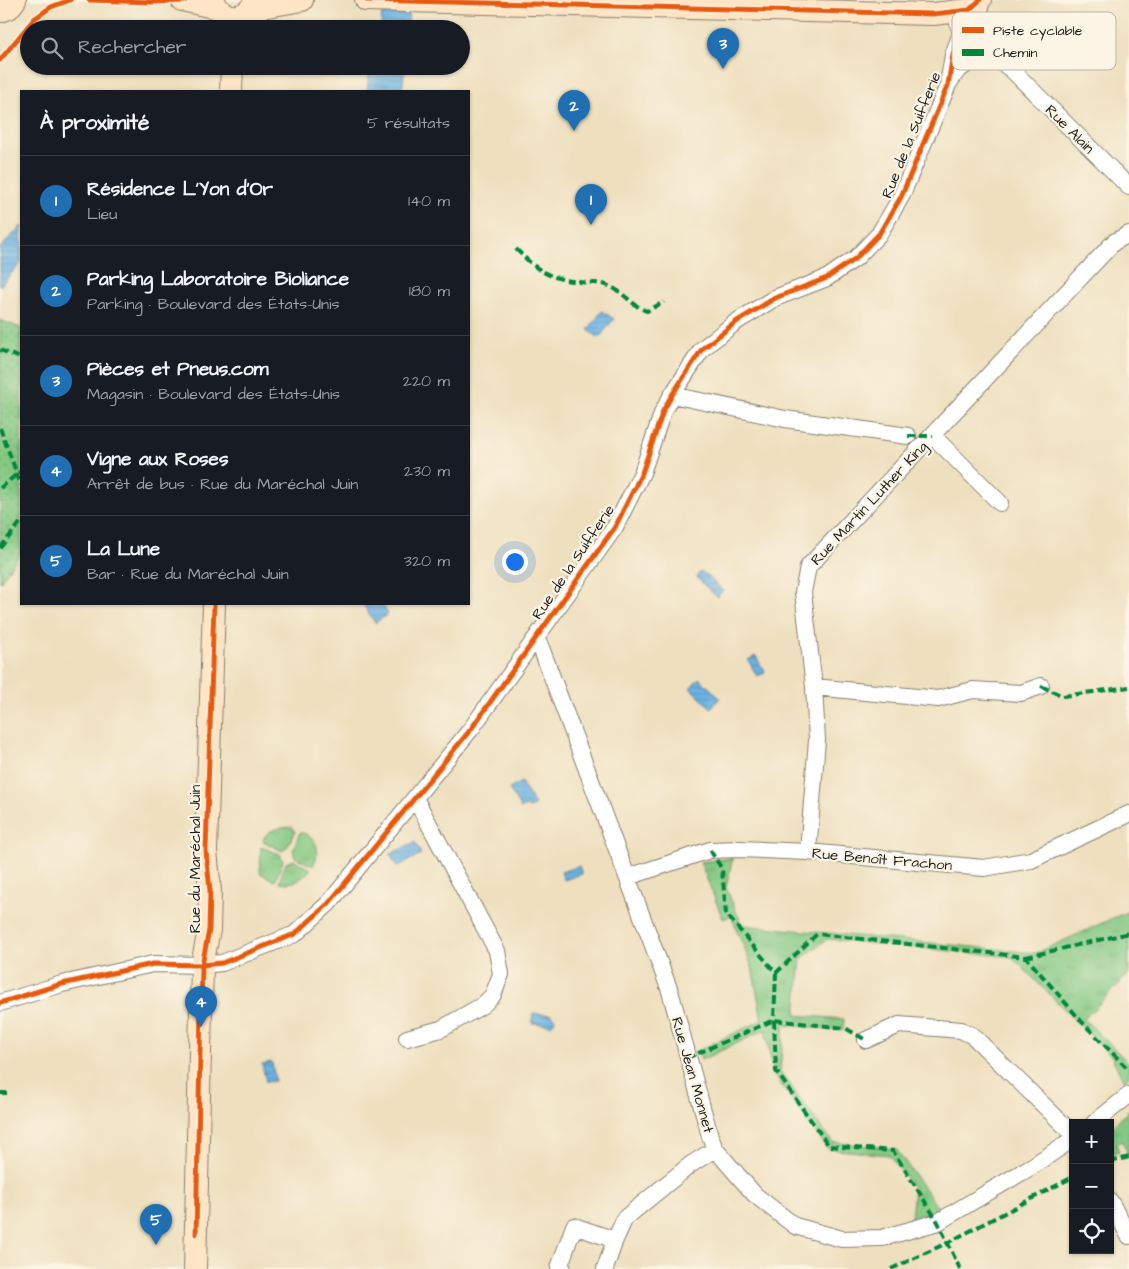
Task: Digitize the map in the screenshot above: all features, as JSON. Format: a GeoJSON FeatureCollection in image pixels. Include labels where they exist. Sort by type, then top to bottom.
{"type":"FeatureCollection","features":[{"type":"Feature","properties":{"kind":"main road"},"geometry":{"type":"LineString","coordinates":[[182,0],[234,10],[302,0]]}},
{"type":"Feature","properties":{"kind":"main road"},"geometry":{"type":"LineString","coordinates":[[366,0],[649,3],[932,14],[952,21]]}},
{"type":"Feature","properties":{"kind":"main road"},"geometry":{"type":"LineString","coordinates":[[967,12],[979,2]]}},
{"type":"Feature","properties":{"kind":"main road"},"geometry":{"type":"LineString","coordinates":[[231,90],[232,75]]}},
{"type":"Feature","properties":{"kind":"main road","name":"Rue du Maréchal Juin"},"geometry":{"type":"LineString","coordinates":[[196,1268],[202,965],[209,930],[210,891],[206,851],[214,605]]}},
{"type":"Feature","properties":{"kind":"street","name":"Rue de la Suifferie"},"geometry":{"type":"LineString","coordinates":[[948,85],[952,61]]}},
{"type":"Feature","properties":{"kind":"street","name":"Rue de la Suifferie"},"geometry":{"type":"LineString","coordinates":[[0,1003],[62,984],[153,964],[202,965],[222,963],[295,934],[329,903],[471,729],[615,527],[642,473],[663,411],[702,349],[736,322],[775,298],[828,278],[856,258],[879,234],[901,197],[948,85],[959,70]]}},
{"type":"Feature","properties":{"kind":"street","name":"Rue Alain"},"geometry":{"type":"LineString","coordinates":[[1012,70],[1129,187]]}},
{"type":"Feature","properties":{"kind":"street","name":"Rue Martin Luther King"},"geometry":{"type":"LineString","coordinates":[[808,852],[817,740],[814,687],[803,592],[808,566],[933,436],[1114,242],[1129,234]]}},
{"type":"Feature","properties":{"kind":"street"},"geometry":{"type":"LineString","coordinates":[[672,394],[785,419],[908,436]]}},
{"type":"Feature","properties":{"kind":"street"},"geometry":{"type":"LineString","coordinates":[[933,436],[1000,503]]}},
{"type":"Feature","properties":{"kind":"street","name":"Rue Jean Monnet"},"geometry":{"type":"LineString","coordinates":[[534,640],[540,645],[670,991],[715,1149],[755,1195],[795,1226],[842,1240],[882,1238],[938,1222],[1034,1165],[1069,1142]]}},
{"type":"Feature","properties":{"kind":"street"},"geometry":{"type":"LineString","coordinates":[[814,687],[938,699],[973,690],[1021,693],[1041,686]]}},
{"type":"Feature","properties":{"kind":"street"},"geometry":{"type":"LineString","coordinates":[[407,1038],[442,1029],[483,1005],[493,996],[501,974],[497,951],[415,798]]}},
{"type":"Feature","properties":{"kind":"street","name":"Rue Benoît Frachon"},"geometry":{"type":"LineString","coordinates":[[628,877],[710,850],[739,849],[808,852],[984,868],[1031,860],[1129,814]]}},
{"type":"Feature","properties":{"kind":"street"},"geometry":{"type":"LineString","coordinates":[[866,1040],[899,1024],[961,1030],[973,1036],[1069,1130]]}},
{"type":"Feature","properties":{"kind":"street"},"geometry":{"type":"LineString","coordinates":[[1099,1119],[1129,1095]]}},
{"type":"Feature","properties":{"kind":"street"},"geometry":{"type":"LineString","coordinates":[[605,1269],[625,1218],[690,1165],[715,1149]]}},
{"type":"Feature","properties":{"kind":"street"},"geometry":{"type":"LineString","coordinates":[[1114,1208],[1129,1236]]}},
{"type":"Feature","properties":{"kind":"street"},"geometry":{"type":"LineString","coordinates":[[560,1269],[574,1226],[615,1240]]}},
{"type":"Feature","properties":{"kind":"green space"},"geometry":{"type":"Polygon","coordinates":[[[0,320],[20,328],[20,553],[0,582],[0,320]]]}},
{"type":"Feature","properties":{"kind":"green space"},"geometry":{"type":"Polygon","coordinates":[[[292,827],[295,832],[287,847],[282,851],[263,841],[267,833],[271,831],[292,827]]]}},
{"type":"Feature","properties":{"kind":"green space"},"geometry":{"type":"Polygon","coordinates":[[[300,832],[311,837],[316,845],[317,854],[313,866],[295,857],[293,850],[300,832]]]}},
{"type":"Feature","properties":{"kind":"green space"},"geometry":{"type":"Polygon","coordinates":[[[261,847],[280,854],[283,861],[275,881],[260,873],[261,847]]]}},
{"type":"Feature","properties":{"kind":"green space"},"geometry":{"type":"Polygon","coordinates":[[[733,858],[726,888],[742,925],[1036,953],[1129,911],[1129,974],[1084,1019],[1129,1063],[1129,1076],[1124,1082],[1112,1057],[1012,957],[827,939],[801,959],[796,1015],[844,1019],[843,1030],[784,1025],[780,1071],[832,1142],[896,1149],[939,1209],[911,1218],[914,1188],[889,1155],[828,1149],[774,1075],[765,1030],[701,1060],[699,1050],[762,1020],[752,967],[731,916],[723,919],[700,862],[733,858]]]}},
{"type":"Feature","properties":{"kind":"green space"},"geometry":{"type":"Polygon","coordinates":[[[294,860],[311,869],[297,881],[289,883],[279,882],[286,863],[294,860]]]}},
{"type":"Feature","properties":{"kind":"green space"},"geometry":{"type":"Polygon","coordinates":[[[1129,1110],[1129,1156],[1122,1141],[1116,1144],[1119,1151],[1114,1153],[1114,1126],[1129,1110]]]}},
{"type":"Feature","properties":{"kind":"water"},"geometry":{"type":"Polygon","coordinates":[[[382,0],[409,0],[408,20],[381,20],[382,0]]]}},
{"type":"Feature","properties":{"kind":"water"},"geometry":{"type":"Polygon","coordinates":[[[369,75],[404,75],[402,90],[367,90],[369,75]]]}},
{"type":"Feature","properties":{"kind":"water"},"geometry":{"type":"Polygon","coordinates":[[[20,227],[20,264],[0,286],[0,248],[20,227]]]}},
{"type":"Feature","properties":{"kind":"water"},"geometry":{"type":"Polygon","coordinates":[[[602,311],[614,319],[599,338],[588,330],[602,311]]]}},
{"type":"Feature","properties":{"kind":"water"},"geometry":{"type":"Polygon","coordinates":[[[701,571],[723,590],[717,597],[696,577],[701,571]]]}},
{"type":"Feature","properties":{"kind":"water"},"geometry":{"type":"Polygon","coordinates":[[[364,605],[383,605],[388,614],[375,623],[364,605]]]}},
{"type":"Feature","properties":{"kind":"water"},"geometry":{"type":"Polygon","coordinates":[[[756,656],[765,673],[757,676],[748,660],[756,656]]]}},
{"type":"Feature","properties":{"kind":"water"},"geometry":{"type":"Polygon","coordinates":[[[699,678],[720,698],[711,708],[690,688],[699,678]]]}},
{"type":"Feature","properties":{"kind":"water"},"geometry":{"type":"Polygon","coordinates":[[[521,782],[535,805],[530,808],[526,806],[521,809],[509,789],[521,782]]]}},
{"type":"Feature","properties":{"kind":"water"},"geometry":{"type":"Polygon","coordinates":[[[415,842],[421,854],[397,867],[390,854],[415,842]]]}},
{"type":"Feature","properties":{"kind":"water"},"geometry":{"type":"Polygon","coordinates":[[[579,866],[582,874],[564,880],[561,872],[579,866]]]}},
{"type":"Feature","properties":{"kind":"water"},"geometry":{"type":"Polygon","coordinates":[[[533,1013],[552,1015],[555,1019],[554,1022],[551,1025],[532,1023],[533,1013]]]}},
{"type":"Feature","properties":{"kind":"water"},"geometry":{"type":"Polygon","coordinates":[[[272,1062],[275,1081],[266,1082],[262,1064],[272,1062]]]}},
{"type":"Feature","properties":{"kind":"marked path"},"geometry":{"type":"LineString","coordinates":[[516,249],[537,268],[551,276],[609,286],[647,311],[664,302]]}},
{"type":"Feature","properties":{"kind":"marked path"},"geometry":{"type":"LineString","coordinates":[[0,350],[20,358]]}},
{"type":"Feature","properties":{"kind":"marked path"},"geometry":{"type":"LineString","coordinates":[[0,428],[20,482]]}},
{"type":"Feature","properties":{"kind":"marked path"},"geometry":{"type":"LineString","coordinates":[[908,436],[933,436]]}},
{"type":"Feature","properties":{"kind":"marked path"},"geometry":{"type":"LineString","coordinates":[[0,488],[20,472]]}},
{"type":"Feature","properties":{"kind":"marked path"},"geometry":{"type":"LineString","coordinates":[[0,548],[20,523]]}},
{"type":"Feature","properties":{"kind":"marked path"},"geometry":{"type":"LineString","coordinates":[[1041,686],[1063,696],[1129,687]]}},
{"type":"Feature","properties":{"kind":"marked path"},"geometry":{"type":"LineString","coordinates":[[710,850],[722,869],[726,914],[776,973],[774,1020],[776,1071],[829,1146],[893,1151],[938,1222],[960,1269]]}},
{"type":"Feature","properties":{"kind":"marked path"},"geometry":{"type":"LineString","coordinates":[[1026,957],[1129,933]]}},
{"type":"Feature","properties":{"kind":"marked path"},"geometry":{"type":"LineString","coordinates":[[776,973],[817,934],[1026,957],[1082,1022],[1129,1070]]}},
{"type":"Feature","properties":{"kind":"marked path"},"geometry":{"type":"LineString","coordinates":[[687,1058],[774,1020],[845,1028],[866,1040]]}},
{"type":"Feature","properties":{"kind":"marked path"},"geometry":{"type":"LineString","coordinates":[[0,1093],[7,1093]]}},
{"type":"Feature","properties":{"kind":"marked path"},"geometry":{"type":"LineString","coordinates":[[1114,1161],[1129,1157]]}},
{"type":"Feature","properties":{"kind":"marked path"},"geometry":{"type":"LineString","coordinates":[[891,1269],[947,1243],[1069,1179]]}},
{"type":"Feature","properties":{"kind":"cycle path"},"geometry":{"type":"LineString","coordinates":[[33,20],[51,7],[70,0]]}},
{"type":"Feature","properties":{"kind":"cycle path"},"geometry":{"type":"LineString","coordinates":[[89,0],[185,1]]}},
{"type":"Feature","properties":{"kind":"cycle path"},"geometry":{"type":"LineString","coordinates":[[366,0],[933,14],[969,10],[980,0]]}},
{"type":"Feature","properties":{"kind":"cycle path"},"geometry":{"type":"LineString","coordinates":[[0,60],[20,36]]}},
{"type":"Feature","properties":{"kind":"cycle path"},"geometry":{"type":"LineString","coordinates":[[0,1003],[62,984],[153,964],[202,965],[222,963],[295,934],[329,903],[471,729],[615,527],[642,473],[663,411],[702,349],[736,322],[775,298],[827,278],[856,258],[879,234],[901,197],[948,85],[952,61]]}},
{"type":"Feature","properties":{"kind":"cycle path"},"geometry":{"type":"LineString","coordinates":[[196,1234],[202,965],[209,930],[210,891],[206,851],[214,605]]}},
{"type":"Feature","properties":{"kind":"place","name":"Pièces et Pneus.com"},"geometry":{"type":"Point","coordinates":[723,69]}},
{"type":"Feature","properties":{"kind":"place","name":"Parking Laboratoire Bioliance"},"geometry":{"type":"Point","coordinates":[574,131]}},
{"type":"Feature","properties":{"kind":"place","name":"Résidence L'Yon d'Or"},"geometry":{"type":"Point","coordinates":[591,225]}},
{"type":"Feature","properties":{"kind":"place","name":"Vigne aux Roses"},"geometry":{"type":"Point","coordinates":[201,1027]}},
{"type":"Feature","properties":{"kind":"place","name":"La Lune"},"geometry":{"type":"Point","coordinates":[156,1245]}}]}
